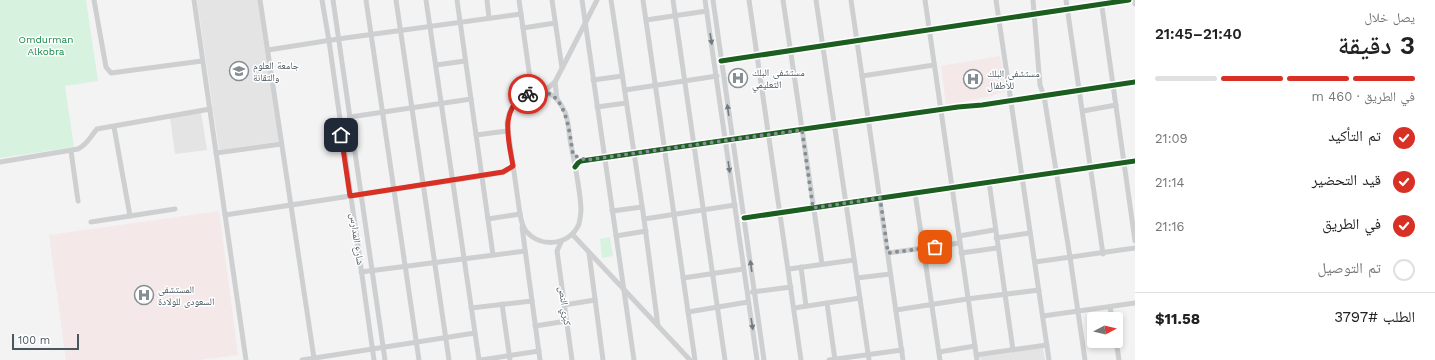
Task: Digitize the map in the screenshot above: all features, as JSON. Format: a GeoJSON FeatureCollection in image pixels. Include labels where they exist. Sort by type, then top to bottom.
{"type":"FeatureCollection","features":[{"type":"Feature","properties":{"kind":"street"},"geometry":{"type":"LineString","coordinates":[[94,0],[106,67],[111,73],[202,61]]}},
{"type":"Feature","properties":{"kind":"street"},"geometry":{"type":"LineString","coordinates":[[194,0],[246,360]]}},
{"type":"Feature","properties":{"kind":"street"},"geometry":{"type":"LineString","coordinates":[[260,0],[314,358]]}},
{"type":"Feature","properties":{"kind":"street","name":"شارع المدارس"},"geometry":{"type":"LineString","coordinates":[[322,0],[329,40],[374,360]]}},
{"type":"Feature","properties":{"kind":"street","name":"شارع المدارس"},"geometry":{"type":"LineString","coordinates":[[333,0],[385,360]]}},
{"type":"Feature","properties":{"kind":"street"},"geometry":{"type":"LineString","coordinates":[[366,0],[419,360]]}},
{"type":"Feature","properties":{"kind":"street"},"geometry":{"type":"LineString","coordinates":[[396,0],[449,360]]}},
{"type":"Feature","properties":{"kind":"street"},"geometry":{"type":"LineString","coordinates":[[426,0],[480,360],[509,358],[539,351]]}},
{"type":"Feature","properties":{"kind":"street"},"geometry":{"type":"LineString","coordinates":[[457,0],[493,256]]}},
{"type":"Feature","properties":{"kind":"street"},"geometry":{"type":"LineString","coordinates":[[486,0],[489,18]]}},
{"type":"Feature","properties":{"kind":"street"},"geometry":{"type":"LineString","coordinates":[[519,0],[532,92]]}},
{"type":"Feature","properties":{"kind":"street"},"geometry":{"type":"LineString","coordinates":[[552,0],[562,68]]}},
{"type":"Feature","properties":{"kind":"street"},"geometry":{"type":"LineString","coordinates":[[582,0],[634,360]]}},
{"type":"Feature","properties":{"kind":"street"},"geometry":{"type":"LineString","coordinates":[[543,92],[555,82],[597,0]]}},
{"type":"Feature","properties":{"kind":"street"},"geometry":{"type":"LineString","coordinates":[[611,0],[646,231],[658,326]]}},
{"type":"Feature","properties":{"kind":"street"},"geometry":{"type":"LineString","coordinates":[[643,0],[695,360]]}},
{"type":"Feature","properties":{"kind":"street"},"geometry":{"type":"LineString","coordinates":[[673,0],[725,360]]}},
{"type":"Feature","properties":{"kind":"street"},"geometry":{"type":"LineString","coordinates":[[705,0],[757,360]]}},
{"type":"Feature","properties":{"kind":"street"},"geometry":{"type":"LineString","coordinates":[[712,0],[764,360]]}},
{"type":"Feature","properties":{"kind":"street"},"geometry":{"type":"LineString","coordinates":[[749,0],[801,360]]}},
{"type":"Feature","properties":{"kind":"street"},"geometry":{"type":"LineString","coordinates":[[783,0],[822,264]]}},
{"type":"Feature","properties":{"kind":"street"},"geometry":{"type":"LineString","coordinates":[[816,0],[868,357]]}},
{"type":"Feature","properties":{"kind":"street"},"geometry":{"type":"LineString","coordinates":[[851,0],[903,360]]}},
{"type":"Feature","properties":{"kind":"street"},"geometry":{"type":"LineString","coordinates":[[925,0],[976,358],[1013,350],[1047,345]]}},
{"type":"Feature","properties":{"kind":"street"},"geometry":{"type":"LineString","coordinates":[[996,0],[1012,100],[1049,360]]}},
{"type":"Feature","properties":{"kind":"street"},"geometry":{"type":"LineString","coordinates":[[1033,0],[1040,85],[1044,96],[1057,172],[1085,360]]}},
{"type":"Feature","properties":{"kind":"street"},"geometry":{"type":"LineString","coordinates":[[1066,0],[1103,254]]}},
{"type":"Feature","properties":{"kind":"street"},"geometry":{"type":"LineString","coordinates":[[721,61],[999,20],[1101,2],[1129,0]]}},
{"type":"Feature","properties":{"kind":"street"},"geometry":{"type":"LineString","coordinates":[[1134,0],[1135,4]]}},
{"type":"Feature","properties":{"kind":"street"},"geometry":{"type":"LineString","coordinates":[[1101,2],[1135,241]]}},
{"type":"Feature","properties":{"kind":"street"},"geometry":{"type":"LineString","coordinates":[[646,20],[707,11]]}},
{"type":"Feature","properties":{"kind":"street"},"geometry":{"type":"LineString","coordinates":[[268,50],[329,40],[521,14]]}},
{"type":"Feature","properties":{"kind":"street"},"geometry":{"type":"LineString","coordinates":[[523,28],[555,23]]}},
{"type":"Feature","properties":{"kind":"street"},"geometry":{"type":"LineString","coordinates":[[436,65],[466,61]]}},
{"type":"Feature","properties":{"kind":"street"},"geometry":{"type":"LineString","coordinates":[[862,76],[934,65]]}},
{"type":"Feature","properties":{"kind":"street"},"geometry":{"type":"LineString","coordinates":[[594,80],[622,76]]}},
{"type":"Feature","properties":{"kind":"street"},"geometry":{"type":"LineString","coordinates":[[625,90],[717,76]]}},
{"type":"Feature","properties":{"kind":"street"},"geometry":{"type":"LineString","coordinates":[[555,82],[557,100]]}},
{"type":"Feature","properties":{"kind":"street"},"geometry":{"type":"LineString","coordinates":[[575,167],[578,163],[586,160],[982,105],[1135,82]]}},
{"type":"Feature","properties":{"kind":"street"},"geometry":{"type":"LineString","coordinates":[[540,360],[507,131],[508,119],[512,107],[521,97],[532,92],[543,92],[550,94],[557,100],[566,116],[581,214],[577,227],[572,234],[561,242],[557,251],[550,243]]}},
{"type":"Feature","properties":{"kind":"street"},"geometry":{"type":"LineString","coordinates":[[350,117],[382,111],[471,100]]}},
{"type":"Feature","properties":{"kind":"street"},"geometry":{"type":"LineString","coordinates":[[597,107],[626,103]]}},
{"type":"Feature","properties":{"kind":"street"},"geometry":{"type":"LineString","coordinates":[[1083,110],[1116,106]]}},
{"type":"Feature","properties":{"kind":"street"},"geometry":{"type":"LineString","coordinates":[[0,162],[78,149],[87,144],[91,136],[98,129],[210,109]]}},
{"type":"Feature","properties":{"kind":"street"},"geometry":{"type":"LineString","coordinates":[[114,127],[130,216]]}},
{"type":"Feature","properties":{"kind":"street"},"geometry":{"type":"LineString","coordinates":[[476,136],[507,131]]}},
{"type":"Feature","properties":{"kind":"street"},"geometry":{"type":"LineString","coordinates":[[216,153],[281,144]]}},
{"type":"Feature","properties":{"kind":"street"},"geometry":{"type":"LineString","coordinates":[[70,151],[78,201]]}},
{"type":"Feature","properties":{"kind":"street"},"geometry":{"type":"LineString","coordinates":[[573,155],[586,160]]}},
{"type":"Feature","properties":{"kind":"street"},"geometry":{"type":"LineString","coordinates":[[744,218],[1135,161]]}},
{"type":"Feature","properties":{"kind":"street"},"geometry":{"type":"LineString","coordinates":[[224,215],[453,181],[503,172],[513,166]]}},
{"type":"Feature","properties":{"kind":"street"},"geometry":{"type":"LineString","coordinates":[[503,172],[514,176]]}},
{"type":"Feature","properties":{"kind":"street"},"geometry":{"type":"LineString","coordinates":[[989,182],[994,230],[1013,350]]}},
{"type":"Feature","properties":{"kind":"street"},"geometry":{"type":"LineString","coordinates":[[915,193],[940,360]]}},
{"type":"Feature","properties":{"kind":"street"},"geometry":{"type":"LineString","coordinates":[[644,219],[735,205]]}},
{"type":"Feature","properties":{"kind":"street"},"geometry":{"type":"LineString","coordinates":[[612,211],[642,207]]}},
{"type":"Feature","properties":{"kind":"street"},"geometry":{"type":"LineString","coordinates":[[91,222],[175,209]]}},
{"type":"Feature","properties":{"kind":"street"},"geometry":{"type":"LineString","coordinates":[[488,218],[520,217]]}},
{"type":"Feature","properties":{"kind":"street"},"geometry":{"type":"LineString","coordinates":[[520,217],[529,234],[550,243],[561,242]]}},
{"type":"Feature","properties":{"kind":"street"},"geometry":{"type":"LineString","coordinates":[[959,236],[994,230]]}},
{"type":"Feature","properties":{"kind":"street"},"geometry":{"type":"LineString","coordinates":[[616,236],[646,231]]}},
{"type":"Feature","properties":{"kind":"street"},"geometry":{"type":"LineString","coordinates":[[996,238],[1030,233]]}},
{"type":"Feature","properties":{"kind":"street"},"geometry":{"type":"LineString","coordinates":[[572,234],[690,360]]}},
{"type":"Feature","properties":{"kind":"street"},"geometry":{"type":"LineString","coordinates":[[888,253],[960,243]]}},
{"type":"Feature","properties":{"kind":"street"},"geometry":{"type":"LineString","coordinates":[[961,253],[997,248]]}},
{"type":"Feature","properties":{"kind":"street"},"geometry":{"type":"LineString","coordinates":[[1035,262],[1103,254],[1135,248]]}},
{"type":"Feature","properties":{"kind":"street"},"geometry":{"type":"LineString","coordinates":[[361,272],[525,251]]}},
{"type":"Feature","properties":{"kind":"street","name":"كبري النص"},"geometry":{"type":"LineString","coordinates":[[557,251],[572,360]]}},
{"type":"Feature","properties":{"kind":"street"},"geometry":{"type":"LineString","coordinates":[[589,253],[603,360]]}},
{"type":"Feature","properties":{"kind":"street"},"geometry":{"type":"LineString","coordinates":[[789,269],[854,260]]}},
{"type":"Feature","properties":{"kind":"street"},"geometry":{"type":"LineString","coordinates":[[801,267],[806,306]]}},
{"type":"Feature","properties":{"kind":"street"},"geometry":{"type":"LineString","coordinates":[[683,278],[744,269]]}},
{"type":"Feature","properties":{"kind":"street"},"geometry":{"type":"LineString","coordinates":[[857,278],[890,274]]}},
{"type":"Feature","properties":{"kind":"street"},"geometry":{"type":"LineString","coordinates":[[747,293],[791,287]]}},
{"type":"Feature","properties":{"kind":"street"},"geometry":{"type":"LineString","coordinates":[[896,310],[1039,290]]}},
{"type":"Feature","properties":{"kind":"street"},"geometry":{"type":"LineString","coordinates":[[794,308],[860,298]]}},
{"type":"Feature","properties":{"kind":"street"},"geometry":{"type":"LineString","coordinates":[[564,305],[595,300]]}},
{"type":"Feature","properties":{"kind":"street"},"geometry":{"type":"LineString","coordinates":[[471,308],[532,301]]}},
{"type":"Feature","properties":{"kind":"street"},"geometry":{"type":"LineString","coordinates":[[688,312],[748,302]]}},
{"type":"Feature","properties":{"kind":"street"},"geometry":{"type":"LineString","coordinates":[[827,303],[835,360]]}},
{"type":"Feature","properties":{"kind":"street"},"geometry":{"type":"LineString","coordinates":[[1043,316],[1135,303]]}},
{"type":"Feature","properties":{"kind":"street"},"geometry":{"type":"LineString","coordinates":[[502,304],[509,358]]}},
{"type":"Feature","properties":{"kind":"street"},"geometry":{"type":"LineString","coordinates":[[1110,307],[1111,312]]}},
{"type":"Feature","properties":{"kind":"street"},"geometry":{"type":"LineString","coordinates":[[535,326],[567,321]]}},
{"type":"Feature","properties":{"kind":"street"},"geometry":{"type":"LineString","coordinates":[[302,360],[475,333]]}},
{"type":"Feature","properties":{"kind":"street"},"geometry":{"type":"LineString","coordinates":[[939,352],[975,346]]}},
{"type":"Feature","properties":{"kind":"street"},"geometry":{"type":"LineString","coordinates":[[1117,348],[1119,360]]}},
{"type":"Feature","properties":{"kind":"street"},"geometry":{"type":"LineString","coordinates":[[829,360],[868,357],[902,350]]}},
{"type":"Feature","properties":{"kind":"shaded area","name":"جامعة العلوم والتقانة"},"geometry":{"type":"Polygon","coordinates":[[[197,0],[260,0],[281,141],[219,150],[197,0]]]}},
{"type":"Feature","properties":{"kind":"shaded area","name":"مستشفى البلك للأطفال"},"geometry":{"type":"Polygon","coordinates":[[[1000,56],[1006,91],[991,96],[946,105],[941,66],[1000,56]]]}},
{"type":"Feature","properties":{"kind":"shaded area"},"geometry":{"type":"Polygon","coordinates":[[[201,112],[207,150],[175,154],[170,117],[201,112]]]}},
{"type":"Feature","properties":{"kind":"shaded area","name":"المستشفى السعودى للولادة"},"geometry":{"type":"Polygon","coordinates":[[[219,211],[238,355],[199,360],[66,360],[49,235],[219,211]]]}},
{"type":"Feature","properties":{"kind":"shaded area"},"geometry":{"type":"Polygon","coordinates":[[[1043,348],[1045,360],[981,360],[980,357],[1043,348]]]}},
{"type":"Feature","properties":{"kind":"green space","name":"Omdurman Alkobra"},"geometry":{"type":"Polygon","coordinates":[[[0,0],[86,0],[98,81],[65,86],[74,147],[0,158],[0,0]]]}},
{"type":"Feature","properties":{"kind":"green space"},"geometry":{"type":"Polygon","coordinates":[[[610,237],[613,256],[602,258],[600,239],[610,237]]]}},
{"type":"Feature","properties":{"kind":"cycle path"},"geometry":{"type":"LineString","coordinates":[[721,61],[1129,0]]}},
{"type":"Feature","properties":{"kind":"cycle path"},"geometry":{"type":"LineString","coordinates":[[575,167],[581,161],[1135,82]]}},
{"type":"Feature","properties":{"kind":"cycle path"},"geometry":{"type":"LineString","coordinates":[[744,218],[1135,161]]}},
{"type":"Feature","properties":{"kind":"way so far"},"geometry":{"type":"LineString","coordinates":[[528,94],[532,92],[543,92],[550,94],[557,100],[565,111],[573,155],[586,160],[802,130],[813,208],[880,198],[888,253],[935,247]]}},
{"type":"Feature","properties":{"kind":"place","name":"جامعة العلوم والتقانة"},"geometry":{"type":"Point","coordinates":[239,71]}},
{"type":"Feature","properties":{"kind":"place","name":"مستشفى البلك التعليمي"},"geometry":{"type":"Point","coordinates":[738,78]}},
{"type":"Feature","properties":{"kind":"place","name":"مستشفى البلك للأطفال"},"geometry":{"type":"Point","coordinates":[973,79]}},
{"type":"Feature","properties":{"kind":"place","name":"المستشفى السعودى للولادة"},"geometry":{"type":"Point","coordinates":[144,295]}},
{"type":"Feature","properties":{"kind":"route"},"geometry":{"type":"LineString","coordinates":[[341,135],[350,196],[503,172],[513,166],[507,131],[507,123],[510,112],[512,107],[521,97],[528,94]]}}]}
